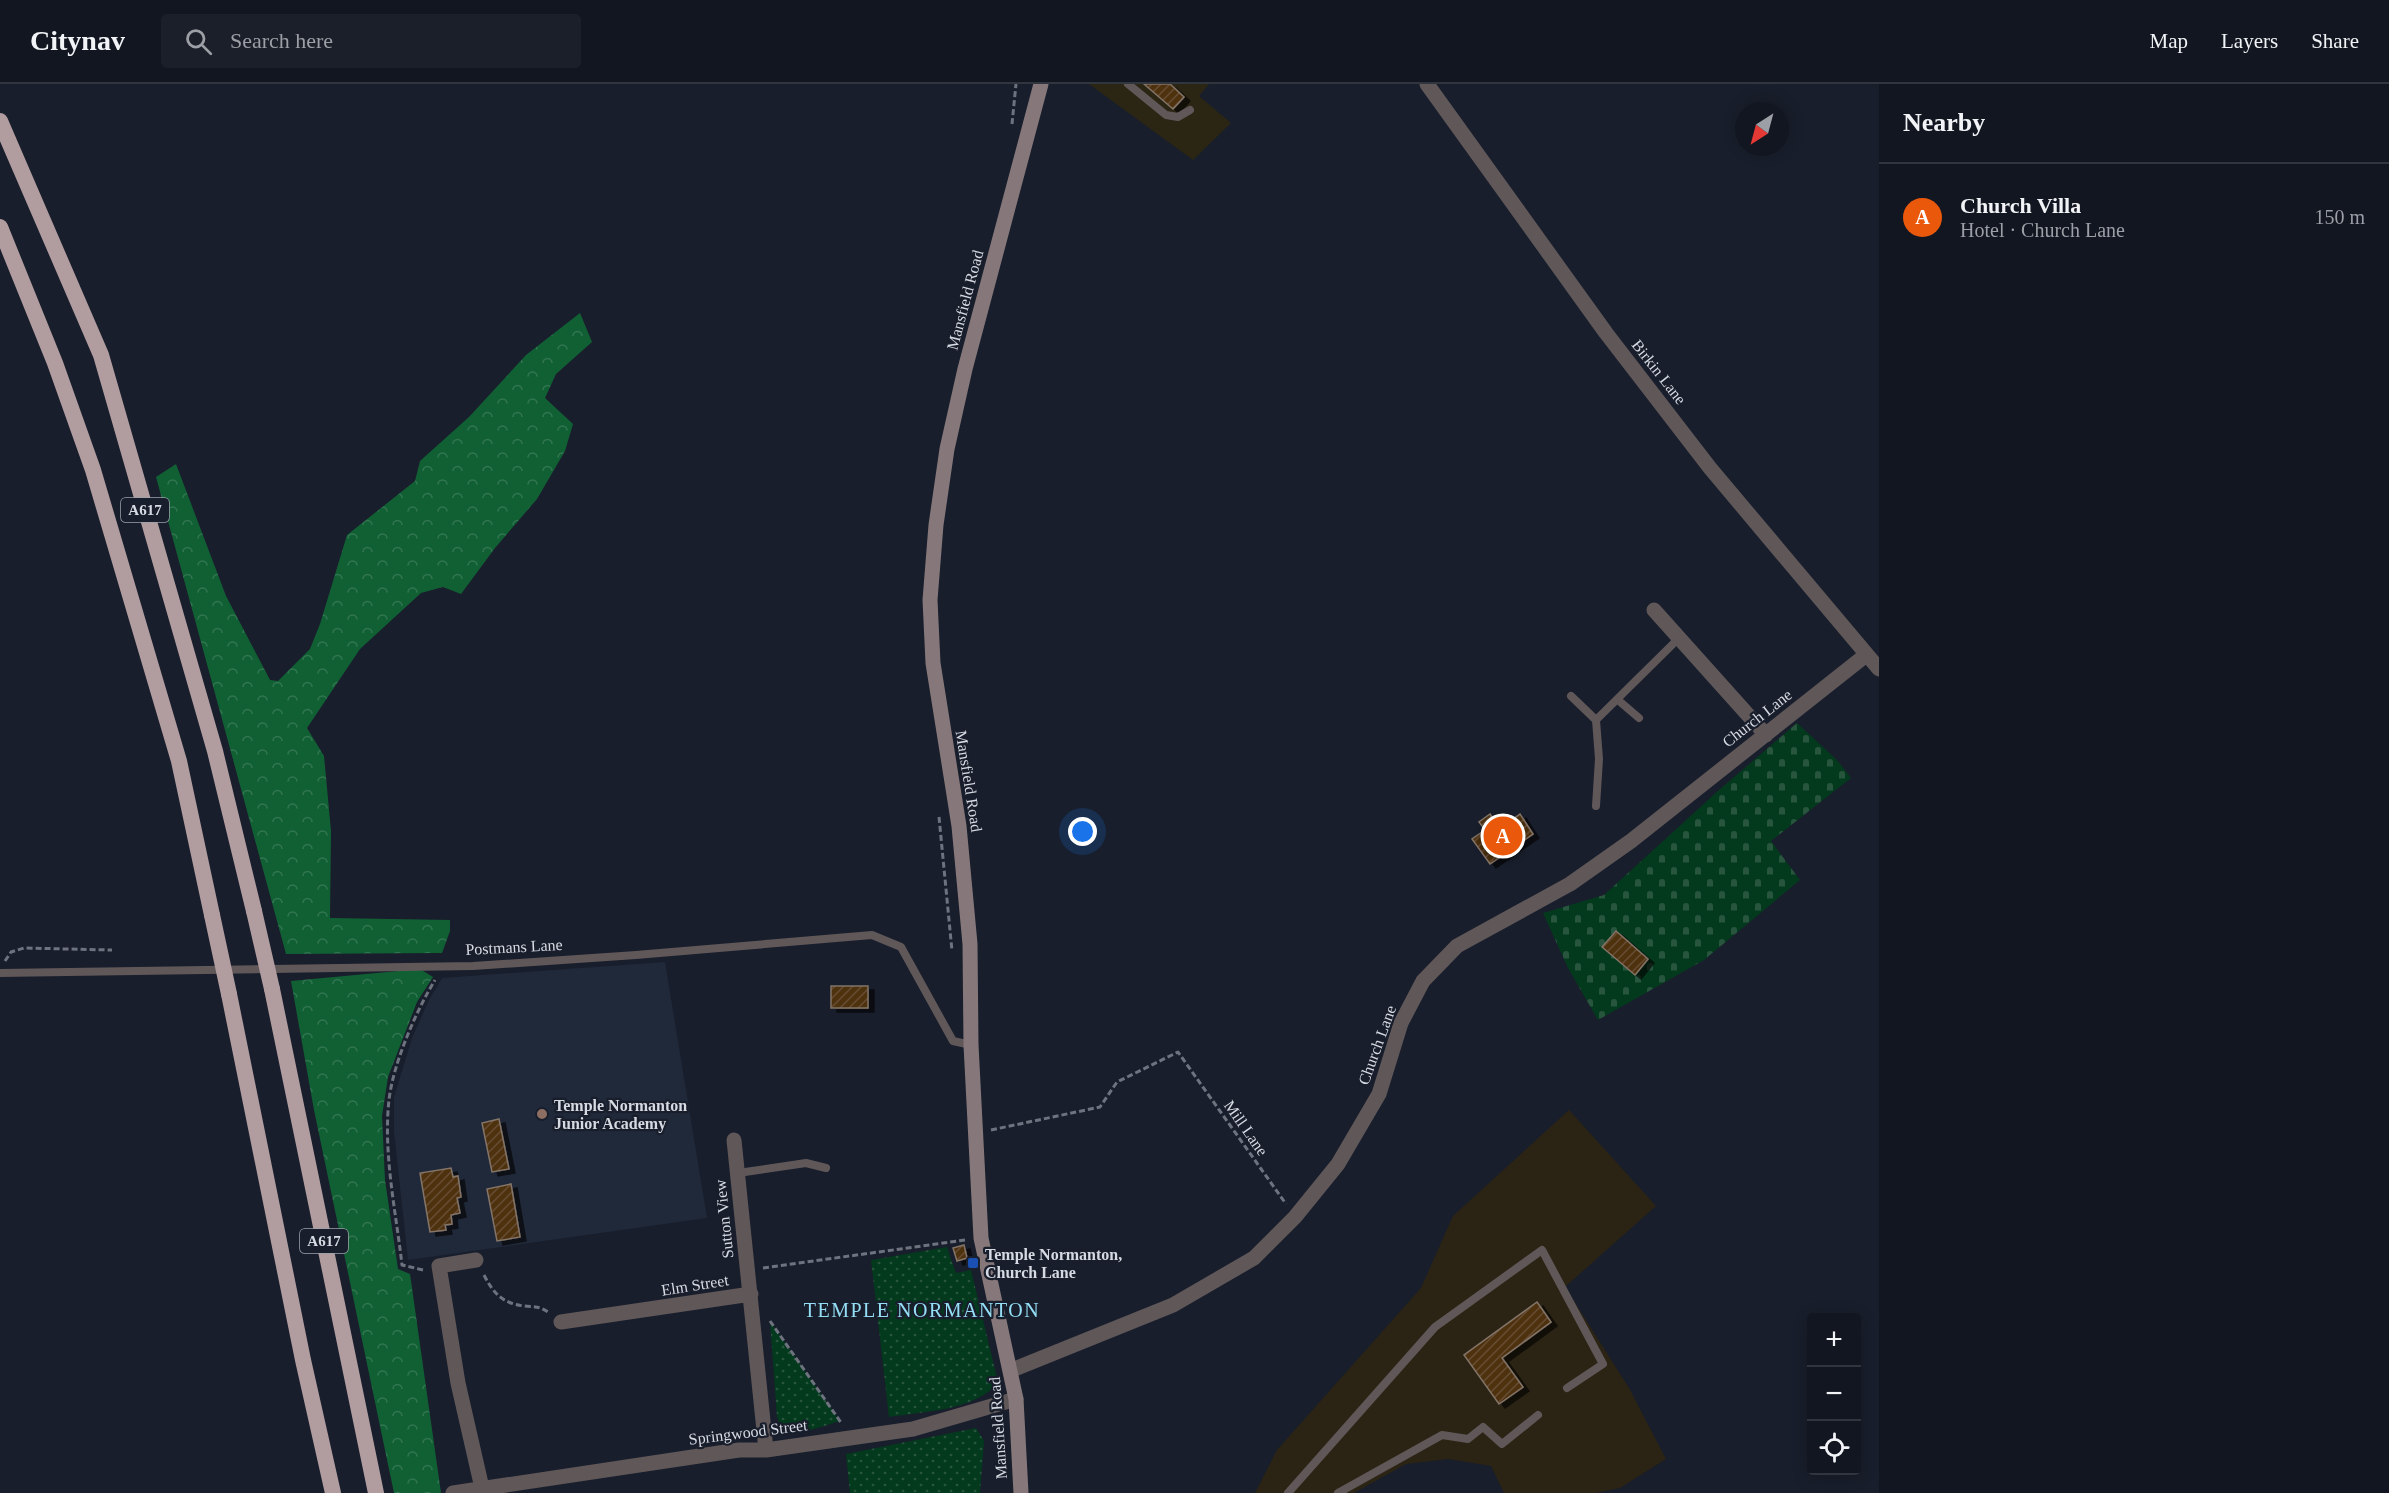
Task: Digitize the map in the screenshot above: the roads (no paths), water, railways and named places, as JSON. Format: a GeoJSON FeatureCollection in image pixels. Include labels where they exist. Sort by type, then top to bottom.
{"type":"FeatureCollection","features":[{"type":"Feature","properties":{"kind":"highway","name":"A617"},"geometry":{"type":"LineString","coordinates":[[0,121],[101,355],[214,751],[272,990],[376,1493]]}},
{"type":"Feature","properties":{"kind":"highway","name":"A617"},"geometry":{"type":"LineString","coordinates":[[0,227],[55,363],[93,470],[180,761],[301,1349],[333,1493]]}},
{"type":"Feature","properties":{"kind":"main road","name":"Mansfield Road"},"geometry":{"type":"LineString","coordinates":[[1021,1493],[1016,1399],[1012,1370],[981,1238],[971,1045],[970,944],[959,826],[933,663],[930,600],[936,525],[947,448],[964,369],[1041,84]]}},
{"type":"Feature","properties":{"kind":"street","name":"Birkin Lane"},"geometry":{"type":"LineString","coordinates":[[1427,84],[1627,360],[1710,468],[1879,669]]}},
{"type":"Feature","properties":{"kind":"street"},"geometry":{"type":"LineString","coordinates":[[1654,610],[1766,735]]}},
{"type":"Feature","properties":{"kind":"street","name":"Church Lane"},"geometry":{"type":"LineString","coordinates":[[1012,1370],[1173,1305],[1254,1258],[1295,1217],[1344,1154],[1379,1094],[1401,1023],[1423,981],[1457,946],[1570,884],[1631,841],[1866,655]]}},
{"type":"Feature","properties":{"kind":"street","name":"Sutton View"},"geometry":{"type":"LineString","coordinates":[[734,1140],[751,1294]]}},
{"type":"Feature","properties":{"kind":"street"},"geometry":{"type":"LineString","coordinates":[[476,1260],[439,1266],[458,1383],[482,1488]]}},
{"type":"Feature","properties":{"kind":"street","name":"Elm Street"},"geometry":{"type":"LineString","coordinates":[[561,1322],[751,1294],[766,1450]]}},
{"type":"Feature","properties":{"kind":"street","name":"Springwood Street"},"geometry":{"type":"LineString","coordinates":[[453,1493],[739,1450],[766,1450],[913,1429],[1016,1399]]}},
{"type":"Feature","properties":{"kind":"lane"},"geometry":{"type":"LineString","coordinates":[[1128,84],[1166,114],[1178,117],[1190,110]]}},
{"type":"Feature","properties":{"kind":"lane"},"geometry":{"type":"LineString","coordinates":[[1596,720],[1679,638]]}},
{"type":"Feature","properties":{"kind":"lane"},"geometry":{"type":"LineString","coordinates":[[1571,696],[1596,720],[1599,759],[1596,806]]}},
{"type":"Feature","properties":{"kind":"lane"},"geometry":{"type":"LineString","coordinates":[[1618,700],[1639,718]]}},
{"type":"Feature","properties":{"kind":"lane","name":"Postmans Lane"},"geometry":{"type":"LineString","coordinates":[[0,973],[444,966],[636,955],[872,935],[901,947],[953,1041],[971,1045]]}},
{"type":"Feature","properties":{"kind":"lane"},"geometry":{"type":"LineString","coordinates":[[738,1173],[806,1164],[826,1168]]}},
{"type":"Feature","properties":{"kind":"lane"},"geometry":{"type":"LineString","coordinates":[[1288,1493],[1435,1327],[1542,1250],[1603,1364],[1567,1388]]}},
{"type":"Feature","properties":{"kind":"lane"},"geometry":{"type":"LineString","coordinates":[[1338,1493],[1443,1435],[1468,1439],[1484,1427],[1502,1444],[1538,1416]]}},
{"type":"Feature","properties":{"kind":"place","name":"Church Villa"},"geometry":{"type":"Point","coordinates":[1503,836]}},
{"type":"Feature","properties":{"kind":"place","name":"Temple Normanton Junior Academy"},"geometry":{"type":"Point","coordinates":[542,1114]}},
{"type":"Feature","properties":{"kind":"place","name":"Temple Normanton, Church Lane"},"geometry":{"type":"Point","coordinates":[973,1263]}},
{"type":"Feature","properties":{"kind":"district","name":"TEMPLE NORMANTON"},"geometry":{"type":"Point","coordinates":[922,1310]}}]}
